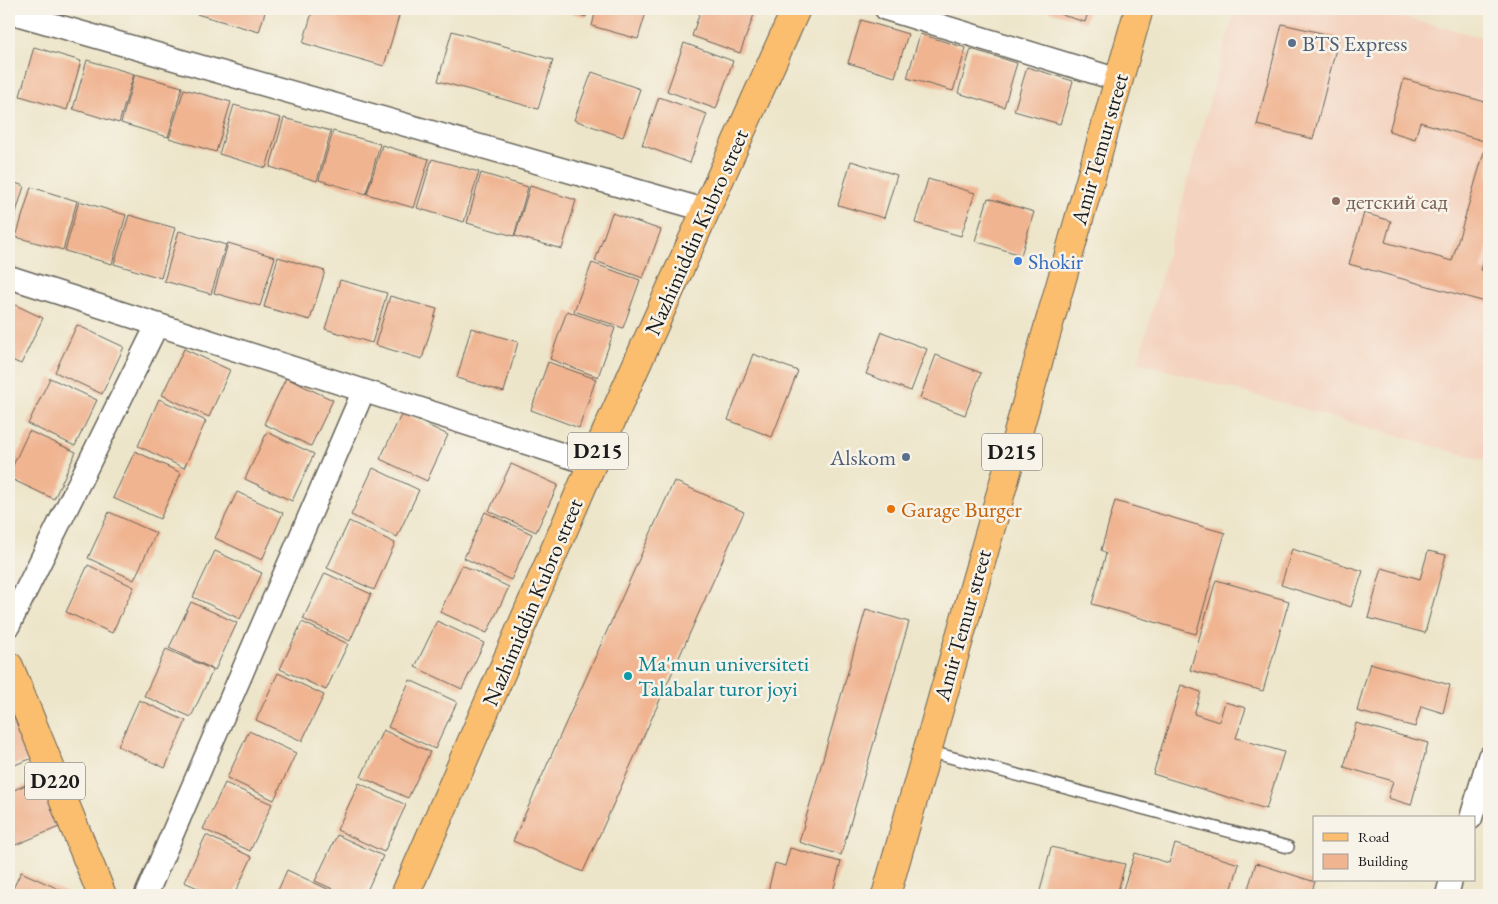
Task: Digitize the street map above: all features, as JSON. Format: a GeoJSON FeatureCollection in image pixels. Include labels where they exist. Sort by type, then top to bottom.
{"type":"FeatureCollection","features":[{"type":"Feature","properties":{"kind":"main road","name":"Nazhimiddin Kubro street"},"geometry":{"type":"LineString","coordinates":[[405,895],[592,464],[796,9]]}},
{"type":"Feature","properties":{"kind":"main road","name":"Amir Temur street"},"geometry":{"type":"LineString","coordinates":[[886,895],[1139,9]]}},
{"type":"Feature","properties":{"kind":"main road","name":"D220"},"geometry":{"type":"LineString","coordinates":[[9,666],[102,895]]}},
{"type":"Feature","properties":{"kind":"street"},"geometry":{"type":"LineString","coordinates":[[886,9],[1119,80]]}},
{"type":"Feature","properties":{"kind":"street"},"geometry":{"type":"LineString","coordinates":[[9,12],[705,210]]}},
{"type":"Feature","properties":{"kind":"street"},"geometry":{"type":"LineString","coordinates":[[9,277],[592,464]]}},
{"type":"Feature","properties":{"kind":"street"},"geometry":{"type":"LineString","coordinates":[[9,625],[157,325]]}},
{"type":"Feature","properties":{"kind":"street"},"geometry":{"type":"LineString","coordinates":[[146,895],[363,392]]}},
{"type":"Feature","properties":{"kind":"street"},"geometry":{"type":"LineString","coordinates":[[1472,816],[1489,757]]}},
{"type":"Feature","properties":{"kind":"street"},"geometry":{"type":"LineString","coordinates":[[1447,895],[1451,882]]}},
{"type":"Feature","properties":{"kind":"lane"},"geometry":{"type":"LineString","coordinates":[[926,751],[1288,846]]}},
{"type":"Feature","properties":{"kind":"shaded area","name":"детский сад"},"geometry":{"type":"Polygon","coordinates":[[[1235,9],[1371,9],[1489,39],[1489,462],[1138,362],[1235,9]]]}},
{"type":"Feature","properties":{"kind":"building"},"geometry":{"type":"Polygon","coordinates":[[[179,9],[266,9],[259,32],[179,9]]]}},
{"type":"Feature","properties":{"kind":"building"},"geometry":{"type":"Polygon","coordinates":[[[313,9],[373,9],[399,16],[384,66],[303,43],[313,9]]]}},
{"type":"Feature","properties":{"kind":"building"},"geometry":{"type":"Polygon","coordinates":[[[558,9],[589,9],[586,17],[558,9]]]}},
{"type":"Feature","properties":{"kind":"building"},"geometry":{"type":"Polygon","coordinates":[[[596,9],[647,9],[638,39],[592,26],[596,9]]]}},
{"type":"Feature","properties":{"kind":"building"},"geometry":{"type":"Polygon","coordinates":[[[701,9],[756,9],[740,53],[692,36],[701,9]]]}},
{"type":"Feature","properties":{"kind":"building"},"geometry":{"type":"Polygon","coordinates":[[[1043,9],[1089,9],[1085,22],[1043,9]]]}},
{"type":"Feature","properties":{"kind":"building"},"geometry":{"type":"Polygon","coordinates":[[[861,20],[908,34],[895,77],[848,63],[861,20]]]}},
{"type":"Feature","properties":{"kind":"building"},"geometry":{"type":"Polygon","coordinates":[[[1282,24],[1339,37],[1313,139],[1257,125],[1282,24]]]}},
{"type":"Feature","properties":{"kind":"building"},"geometry":{"type":"Polygon","coordinates":[[[452,31],[553,60],[538,109],[438,81],[452,31]]]}},
{"type":"Feature","properties":{"kind":"building"},"geometry":{"type":"Polygon","coordinates":[[[920,34],[966,48],[953,91],[907,78],[920,34]]]}},
{"type":"Feature","properties":{"kind":"building"},"geometry":{"type":"Polygon","coordinates":[[[684,43],[733,61],[716,109],[667,91],[684,43]]]}},
{"type":"Feature","properties":{"kind":"building"},"geometry":{"type":"Polygon","coordinates":[[[34,47],[81,61],[67,110],[20,96],[34,47]]]}},
{"type":"Feature","properties":{"kind":"building"},"geometry":{"type":"Polygon","coordinates":[[[971,49],[1017,63],[1004,107],[958,93],[971,49]]]}},
{"type":"Feature","properties":{"kind":"building"},"geometry":{"type":"Polygon","coordinates":[[[87,60],[134,74],[119,123],[73,109],[87,60]]]}},
{"type":"Feature","properties":{"kind":"building"},"geometry":{"type":"Polygon","coordinates":[[[1027,67],[1073,81],[1060,124],[1014,111],[1027,67]]]}},
{"type":"Feature","properties":{"kind":"building"},"geometry":{"type":"Polygon","coordinates":[[[592,72],[640,89],[623,137],[574,120],[592,72]]]}},
{"type":"Feature","properties":{"kind":"building"},"geometry":{"type":"Polygon","coordinates":[[[135,74],[182,87],[168,137],[121,123],[135,74]]]}},
{"type":"Feature","properties":{"kind":"building"},"geometry":{"type":"Polygon","coordinates":[[[1404,79],[1489,103],[1489,241],[1481,270],[1489,272],[1489,303],[1349,264],[1364,213],[1391,221],[1385,242],[1452,261],[1487,142],[1420,122],[1415,139],[1389,131],[1404,79]]]}},
{"type":"Feature","properties":{"kind":"building"},"geometry":{"type":"Polygon","coordinates":[[[184,89],[231,102],[216,152],[169,138],[184,89]]]}},
{"type":"Feature","properties":{"kind":"building"},"geometry":{"type":"Polygon","coordinates":[[[659,97],[707,114],[690,163],[642,145],[659,97]]]}},
{"type":"Feature","properties":{"kind":"building"},"geometry":{"type":"Polygon","coordinates":[[[234,105],[281,118],[266,168],[219,154],[234,105]]]}},
{"type":"Feature","properties":{"kind":"building"},"geometry":{"type":"Polygon","coordinates":[[[284,118],[331,131],[317,181],[270,167],[284,118]]]}},
{"type":"Feature","properties":{"kind":"building"},"geometry":{"type":"Polygon","coordinates":[[[333,131],[380,144],[366,194],[319,180],[333,131]]]}},
{"type":"Feature","properties":{"kind":"building"},"geometry":{"type":"Polygon","coordinates":[[[382,145],[429,159],[414,208],[367,194],[382,145]]]}},
{"type":"Feature","properties":{"kind":"building"},"geometry":{"type":"Polygon","coordinates":[[[432,159],[479,172],[464,222],[417,208],[432,159]]]}},
{"type":"Feature","properties":{"kind":"building"},"geometry":{"type":"Polygon","coordinates":[[[851,161],[897,175],[884,218],[838,205],[851,161]]]}},
{"type":"Feature","properties":{"kind":"building"},"geometry":{"type":"Polygon","coordinates":[[[481,173],[528,187],[514,236],[467,223],[481,173]]]}},
{"type":"Feature","properties":{"kind":"building"},"geometry":{"type":"Polygon","coordinates":[[[928,179],[975,193],[961,236],[915,223],[928,179]]]}},
{"type":"Feature","properties":{"kind":"building"},"geometry":{"type":"Polygon","coordinates":[[[9,181],[24,186],[9,236],[9,181]]]}},
{"type":"Feature","properties":{"kind":"building"},"geometry":{"type":"Polygon","coordinates":[[[530,186],[576,200],[562,249],[515,236],[530,186]]]}},
{"type":"Feature","properties":{"kind":"building"},"geometry":{"type":"Polygon","coordinates":[[[31,187],[77,201],[63,250],[16,237],[31,187]]]}},
{"type":"Feature","properties":{"kind":"building"},"geometry":{"type":"Polygon","coordinates":[[[988,198],[1034,212],[1021,255],[975,241],[988,198]]]}},
{"type":"Feature","properties":{"kind":"building"},"geometry":{"type":"Polygon","coordinates":[[[79,201],[126,215],[112,264],[65,251],[79,201]]]}},
{"type":"Feature","properties":{"kind":"building"},"geometry":{"type":"Polygon","coordinates":[[[612,213],[661,230],[643,278],[595,261],[612,213]]]}},
{"type":"Feature","properties":{"kind":"building"},"geometry":{"type":"Polygon","coordinates":[[[129,215],[175,228],[161,278],[114,264],[129,215]]]}},
{"type":"Feature","properties":{"kind":"building"},"geometry":{"type":"Polygon","coordinates":[[[179,231],[226,245],[211,294],[164,281],[179,231]]]}},
{"type":"Feature","properties":{"kind":"building"},"geometry":{"type":"Polygon","coordinates":[[[228,243],[275,257],[260,306],[214,293],[228,243]]]}},
{"type":"Feature","properties":{"kind":"building"},"geometry":{"type":"Polygon","coordinates":[[[278,257],[325,271],[310,320],[264,307],[278,257]]]}},
{"type":"Feature","properties":{"kind":"building"},"geometry":{"type":"Polygon","coordinates":[[[592,263],[640,280],[623,328],[574,311],[592,263]]]}},
{"type":"Feature","properties":{"kind":"building"},"geometry":{"type":"Polygon","coordinates":[[[340,280],[387,293],[372,343],[325,329],[340,280]]]}},
{"type":"Feature","properties":{"kind":"building"},"geometry":{"type":"Polygon","coordinates":[[[390,296],[437,309],[422,359],[375,345],[390,296]]]}},
{"type":"Feature","properties":{"kind":"building"},"geometry":{"type":"Polygon","coordinates":[[[9,302],[43,318],[21,364],[9,359],[9,302]]]}},
{"type":"Feature","properties":{"kind":"building"},"geometry":{"type":"Polygon","coordinates":[[[567,311],[615,328],[598,377],[550,359],[567,311]]]}},
{"type":"Feature","properties":{"kind":"building"},"geometry":{"type":"Polygon","coordinates":[[[77,325],[124,347],[102,394],[55,372],[77,325]]]}},
{"type":"Feature","properties":{"kind":"building"},"geometry":{"type":"Polygon","coordinates":[[[471,328],[518,342],[504,392],[457,378],[471,328]]]}},
{"type":"Feature","properties":{"kind":"building"},"geometry":{"type":"Polygon","coordinates":[[[882,332],[927,349],[911,391],[866,374],[882,332]]]}},
{"type":"Feature","properties":{"kind":"building"},"geometry":{"type":"Polygon","coordinates":[[[184,349],[230,370],[209,417],[162,395],[184,349]]]}},
{"type":"Feature","properties":{"kind":"building"},"geometry":{"type":"Polygon","coordinates":[[[753,354],[798,371],[772,437],[728,420],[753,354]]]}},
{"type":"Feature","properties":{"kind":"building"},"geometry":{"type":"Polygon","coordinates":[[[936,355],[981,373],[965,415],[920,398],[936,355]]]}},
{"type":"Feature","properties":{"kind":"building"},"geometry":{"type":"Polygon","coordinates":[[[548,362],[596,379],[579,428],[531,410],[548,362]]]}},
{"type":"Feature","properties":{"kind":"building"},"geometry":{"type":"Polygon","coordinates":[[[50,378],[97,400],[75,446],[28,424],[50,378]]]}},
{"type":"Feature","properties":{"kind":"building"},"geometry":{"type":"Polygon","coordinates":[[[286,378],[333,400],[311,446],[264,424],[286,378]]]}},
{"type":"Feature","properties":{"kind":"building"},"geometry":{"type":"Polygon","coordinates":[[[159,399],[206,421],[184,468],[138,446],[159,399]]]}},
{"type":"Feature","properties":{"kind":"building"},"geometry":{"type":"Polygon","coordinates":[[[402,413],[448,435],[427,481],[380,459],[402,413]]]}},
{"type":"Feature","properties":{"kind":"building"},"geometry":{"type":"Polygon","coordinates":[[[29,431],[76,452],[54,499],[9,478],[9,474],[29,431]]]}},
{"type":"Feature","properties":{"kind":"building"},"geometry":{"type":"Polygon","coordinates":[[[267,432],[314,454],[292,501],[245,479],[267,432]]]}},
{"type":"Feature","properties":{"kind":"building"},"geometry":{"type":"Polygon","coordinates":[[[135,451],[181,473],[160,519],[113,498],[135,451]]]}},
{"type":"Feature","properties":{"kind":"building"},"geometry":{"type":"Polygon","coordinates":[[[511,464],[558,485],[536,532],[489,511],[511,464]]]}},
{"type":"Feature","properties":{"kind":"building"},"geometry":{"type":"Polygon","coordinates":[[[373,468],[419,490],[397,537],[351,515],[373,468]]]}},
{"type":"Feature","properties":{"kind":"building","name":"Ma'mun universiteti Talabalar turor joyi"},"geometry":{"type":"Polygon","coordinates":[[[674,481],[744,512],[583,872],[513,841],[674,481]]]}},
{"type":"Feature","properties":{"kind":"building"},"geometry":{"type":"Polygon","coordinates":[[[237,492],[283,513],[262,560],[215,538],[237,492]]]}},
{"type":"Feature","properties":{"kind":"building"},"geometry":{"type":"Polygon","coordinates":[[[1115,501],[1225,533],[1196,634],[1092,604],[1106,554],[1101,550],[1115,501]]]}},
{"type":"Feature","properties":{"kind":"building"},"geometry":{"type":"Polygon","coordinates":[[[109,512],[156,533],[134,580],[88,558],[109,512]]]}},
{"type":"Feature","properties":{"kind":"building"},"geometry":{"type":"Polygon","coordinates":[[[485,512],[532,534],[511,580],[464,558],[485,512]]]}},
{"type":"Feature","properties":{"kind":"building"},"geometry":{"type":"Polygon","coordinates":[[[349,521],[395,543],[374,590],[327,568],[349,521]]]}},
{"type":"Feature","properties":{"kind":"building"},"geometry":{"type":"Polygon","coordinates":[[[1292,549],[1363,571],[1351,607],[1281,585],[1292,549]]]}},
{"type":"Feature","properties":{"kind":"building"},"geometry":{"type":"Polygon","coordinates":[[[215,551],[262,573],[240,619],[193,597],[215,551]]]}},
{"type":"Feature","properties":{"kind":"building"},"geometry":{"type":"Polygon","coordinates":[[[1428,551],[1446,555],[1425,633],[1368,618],[1382,568],[1420,579],[1428,551]]]}},
{"type":"Feature","properties":{"kind":"building"},"geometry":{"type":"Polygon","coordinates":[[[88,565],[134,587],[112,633],[66,612],[88,565]]]}},
{"type":"Feature","properties":{"kind":"building"},"geometry":{"type":"Polygon","coordinates":[[[462,565],[509,587],[487,633],[440,612],[462,565]]]}},
{"type":"Feature","properties":{"kind":"building"},"geometry":{"type":"Polygon","coordinates":[[[325,573],[371,594],[350,641],[303,619],[325,573]]]}},
{"type":"Feature","properties":{"kind":"building"},"geometry":{"type":"Polygon","coordinates":[[[1216,580],[1289,601],[1263,691],[1190,670],[1216,580]]]}},
{"type":"Feature","properties":{"kind":"building"},"geometry":{"type":"Polygon","coordinates":[[[191,602],[237,623],[215,670],[169,648],[191,602]]]}},
{"type":"Feature","properties":{"kind":"building"},"geometry":{"type":"Polygon","coordinates":[[[866,609],[909,622],[841,855],[799,842],[866,609]]]}},
{"type":"Feature","properties":{"kind":"building"},"geometry":{"type":"Polygon","coordinates":[[[437,621],[484,643],[462,689],[415,667],[437,621]]]}},
{"type":"Feature","properties":{"kind":"building"},"geometry":{"type":"Polygon","coordinates":[[[302,622],[348,644],[326,690],[280,669],[302,622]]]}},
{"type":"Feature","properties":{"kind":"building"},"geometry":{"type":"Polygon","coordinates":[[[166,649],[213,670],[191,717],[144,696],[166,649]]]}},
{"type":"Feature","properties":{"kind":"building"},"geometry":{"type":"Polygon","coordinates":[[[1370,663],[1450,685],[1443,713],[1421,706],[1415,727],[1357,711],[1370,663]]]}},
{"type":"Feature","properties":{"kind":"building"},"geometry":{"type":"Polygon","coordinates":[[[278,673],[324,695],[302,741],[256,720],[278,673]]]}},
{"type":"Feature","properties":{"kind":"building"},"geometry":{"type":"Polygon","coordinates":[[[410,680],[457,702],[435,749],[388,727],[410,680]]]}},
{"type":"Feature","properties":{"kind":"building"},"geometry":{"type":"Polygon","coordinates":[[[1181,685],[1201,692],[1194,714],[1219,722],[1225,702],[1246,708],[1236,738],[1284,752],[1266,809],[1153,774],[1181,685]]]}},
{"type":"Feature","properties":{"kind":"building"},"geometry":{"type":"Polygon","coordinates":[[[9,694],[33,758],[9,767],[9,694]]]}},
{"type":"Feature","properties":{"kind":"building"},"geometry":{"type":"Polygon","coordinates":[[[139,700],[186,721],[165,768],[118,746],[139,700]]]}},
{"type":"Feature","properties":{"kind":"building"},"geometry":{"type":"Polygon","coordinates":[[[1356,723],[1428,743],[1411,805],[1388,798],[1393,781],[1344,767],[1356,723]]]}},
{"type":"Feature","properties":{"kind":"building"},"geometry":{"type":"Polygon","coordinates":[[[383,730],[430,752],[408,798],[361,777],[383,730]]]}},
{"type":"Feature","properties":{"kind":"building"},"geometry":{"type":"Polygon","coordinates":[[[249,731],[296,753],[274,800],[227,778],[249,731]]]}},
{"type":"Feature","properties":{"kind":"building"},"geometry":{"type":"Polygon","coordinates":[[[40,779],[59,827],[13,846],[9,835],[9,792],[40,779]]]}},
{"type":"Feature","properties":{"kind":"building"},"geometry":{"type":"Polygon","coordinates":[[[225,783],[272,804],[250,851],[203,829],[225,783]]]}},
{"type":"Feature","properties":{"kind":"building"},"geometry":{"type":"Polygon","coordinates":[[[359,783],[406,805],[384,852],[337,830],[359,783]]]}},
{"type":"Feature","properties":{"kind":"building"},"geometry":{"type":"Polygon","coordinates":[[[206,835],[252,857],[234,895],[214,895],[184,882],[206,835]]]}},
{"type":"Feature","properties":{"kind":"building"},"geometry":{"type":"Polygon","coordinates":[[[337,835],[383,856],[365,895],[346,895],[315,881],[337,835]]]}},
{"type":"Feature","properties":{"kind":"building"},"geometry":{"type":"Polygon","coordinates":[[[1175,844],[1239,864],[1230,895],[1121,895],[1135,853],[1169,863],[1175,844]]]}},
{"type":"Feature","properties":{"kind":"building"},"geometry":{"type":"Polygon","coordinates":[[[1051,847],[1125,864],[1117,895],[1039,895],[1051,847]]]}},
{"type":"Feature","properties":{"kind":"building"},"geometry":{"type":"Polygon","coordinates":[[[790,848],[841,862],[832,895],[767,895],[775,863],[785,866],[790,848]]]}},
{"type":"Feature","properties":{"kind":"building"},"geometry":{"type":"Polygon","coordinates":[[[1256,863],[1315,882],[1310,895],[1246,895],[1256,863]]]}},
{"type":"Feature","properties":{"kind":"building"},"geometry":{"type":"Polygon","coordinates":[[[287,870],[334,892],[333,895],[276,895],[287,870]]]}},
{"type":"Feature","properties":{"kind":"building"},"geometry":{"type":"Polygon","coordinates":[[[21,872],[72,895],[10,895],[21,872]]]}},
{"type":"Feature","properties":{"kind":"place","name":"BTS Express"},"geometry":{"type":"Point","coordinates":[1292,43]}},
{"type":"Feature","properties":{"kind":"place","name":"детский сад"},"geometry":{"type":"Point","coordinates":[1336,201]}},
{"type":"Feature","properties":{"kind":"place","name":"Shokir"},"geometry":{"type":"Point","coordinates":[1018,261]}},
{"type":"Feature","properties":{"kind":"place","name":"Alskom"},"geometry":{"type":"Point","coordinates":[906,457]}},
{"type":"Feature","properties":{"kind":"place","name":"Garage Burger"},"geometry":{"type":"Point","coordinates":[891,509]}},
{"type":"Feature","properties":{"kind":"place","name":"Ma'mun universiteti Talabalar turor joyi"},"geometry":{"type":"Point","coordinates":[628,676]}}]}
